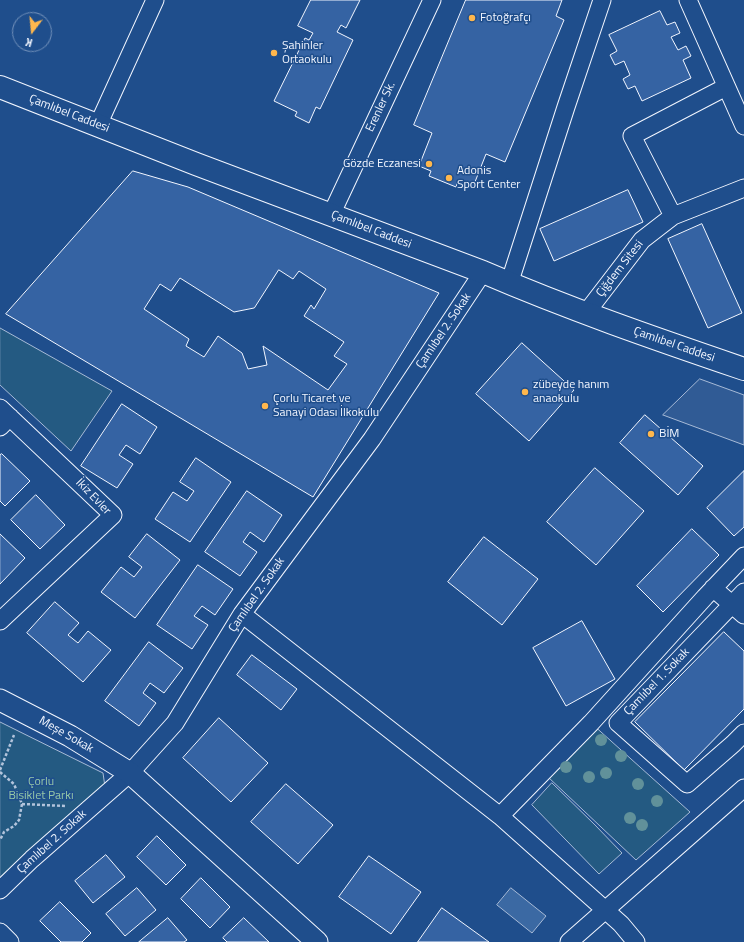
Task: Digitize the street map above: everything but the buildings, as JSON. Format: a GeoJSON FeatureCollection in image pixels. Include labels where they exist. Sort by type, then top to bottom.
{"type":"FeatureCollection","features":[{"type":"Feature","properties":{"kind":"main road","name":"Çamlıbel Caddesi"},"geometry":{"type":"LineString","coordinates":[[0,87],[196,164],[483,272],[509,284],[641,334],[744,369]]}},
{"type":"Feature","properties":{"kind":"street"},"geometry":{"type":"LineString","coordinates":[[98,125],[155,0]]}},
{"type":"Feature","properties":{"kind":"street","name":"Erenler Sk."},"geometry":{"type":"LineString","coordinates":[[331,215],[432,0]]}},
{"type":"Feature","properties":{"kind":"street"},"geometry":{"type":"LineString","coordinates":[[509,284],[602,0]]}},
{"type":"Feature","properties":{"kind":"street"},"geometry":{"type":"LineString","coordinates":[[688,0],[744,126]]}},
{"type":"Feature","properties":{"kind":"street"},"geometry":{"type":"LineString","coordinates":[[672,216],[632,136],[726,87]]}},
{"type":"Feature","properties":{"kind":"street","name":"Çiğdem Sitesi"},"geometry":{"type":"LineString","coordinates":[[586,313],[642,240],[672,216],[744,188]]}},
{"type":"Feature","properties":{"kind":"street","name":"Çamlıbel 2. Sokak"},"geometry":{"type":"LineString","coordinates":[[0,890],[32,859],[130,773],[176,723],[242,614],[372,439],[483,272]]}},
{"type":"Feature","properties":{"kind":"street","name":"İkiz Evler"},"geometry":{"type":"LineString","coordinates":[[1,618],[113,515],[3,417]]}},
{"type":"Feature","properties":{"kind":"street"},"geometry":{"type":"LineString","coordinates":[[500,816],[591,723],[713,588],[744,556]]}},
{"type":"Feature","properties":{"kind":"street"},"geometry":{"type":"LineString","coordinates":[[713,588],[738,610]]}},
{"type":"Feature","properties":{"kind":"street","name":"Çamlıbel 1. Sokak"},"geometry":{"type":"LineString","coordinates":[[744,592],[738,610],[618,722],[687,784],[744,733]]}},
{"type":"Feature","properties":{"kind":"street"},"geometry":{"type":"LineString","coordinates":[[242,614],[500,816],[621,924],[636,942]]}},
{"type":"Feature","properties":{"kind":"street","name":"Meşe Sokak"},"geometry":{"type":"LineString","coordinates":[[0,700],[70,736],[130,773],[317,942]]}},
{"type":"Feature","properties":{"kind":"street"},"geometry":{"type":"LineString","coordinates":[[569,942],[744,788]]}},
{"type":"Feature","properties":{"kind":"street"},"geometry":{"type":"LineString","coordinates":[[0,932],[10,942]]}},
{"type":"Feature","properties":{"kind":"path"},"geometry":{"type":"LineString","coordinates":[[0,840],[4,832],[14,826],[19,820],[22,804],[14,784],[0,771],[14,735]]}},
{"type":"Feature","properties":{"kind":"path"},"geometry":{"type":"LineString","coordinates":[[22,804],[68,807]]}},
{"type":"Feature","properties":{"kind":"green space"},"geometry":{"type":"Polygon","coordinates":[[[0,328],[112,391],[71,451],[0,385],[0,328]]]}},
{"type":"Feature","properties":{"kind":"green space","name":"Çorlu Bisiklet Parkı"},"geometry":{"type":"Polygon","coordinates":[[[0,722],[103,773],[105,787],[0,879],[0,722]]]}},
{"type":"Feature","properties":{"kind":"green space"},"geometry":{"type":"Polygon","coordinates":[[[591,723],[690,812],[636,860],[548,777],[591,723]]]}},
{"type":"Feature","properties":{"kind":"green space"},"geometry":{"type":"Polygon","coordinates":[[[552,783],[622,853],[599,874],[532,805],[552,783]]]}},
{"type":"Feature","properties":{"kind":"shaded area"},"geometry":{"type":"Polygon","coordinates":[[[700,379],[744,395],[744,445],[663,415],[700,379]]]}},
{"type":"Feature","properties":{"kind":"shaded area"},"geometry":{"type":"Polygon","coordinates":[[[511,888],[546,916],[532,933],[497,905],[511,888]]]}},
{"type":"Feature","properties":{"kind":"place","name":"Fotoğrafçı"},"geometry":{"type":"Point","coordinates":[472,18]}},
{"type":"Feature","properties":{"kind":"place","name":"Şahinler Ortaokulu"},"geometry":{"type":"Point","coordinates":[274,53]}},
{"type":"Feature","properties":{"kind":"place","name":"Gözde Eczanesi"},"geometry":{"type":"Point","coordinates":[429,164]}},
{"type":"Feature","properties":{"kind":"place","name":"Adonis Sport Center"},"geometry":{"type":"Point","coordinates":[449,178]}},
{"type":"Feature","properties":{"kind":"place","name":"zübeyde hanım anaokulu"},"geometry":{"type":"Point","coordinates":[525,392]}},
{"type":"Feature","properties":{"kind":"place","name":"Çorlu Ticaret ve Sanayi Odası İlkokulu"},"geometry":{"type":"Point","coordinates":[265,406]}},
{"type":"Feature","properties":{"kind":"place","name":"BİM"},"geometry":{"type":"Point","coordinates":[651,434]}}]}
